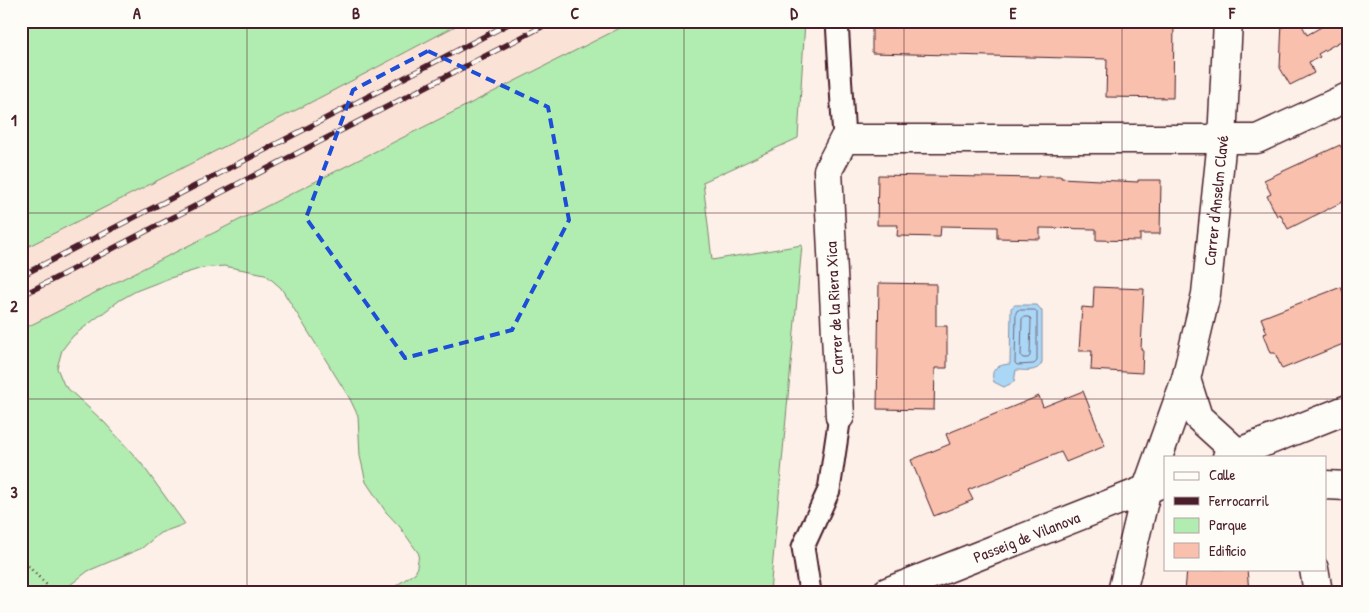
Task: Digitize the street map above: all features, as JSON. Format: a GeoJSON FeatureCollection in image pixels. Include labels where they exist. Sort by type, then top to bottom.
{"type":"FeatureCollection","features":[{"type":"Feature","properties":{"kind":"street"},"geometry":{"type":"LineString","coordinates":[[837,21],[844,140],[1257,140],[1348,97]]}},
{"type":"Feature","properties":{"kind":"street","name":"Carrer d'Anselm Clavé"},"geometry":{"type":"LineString","coordinates":[[1164,456],[1186,379],[1206,294],[1222,140],[1228,21]]}},
{"type":"Feature","properties":{"kind":"street","name":"Carrer de la Riera Xica"},"geometry":{"type":"LineString","coordinates":[[810,592],[803,547],[829,490],[840,416],[828,170],[844,140]]}},
{"type":"Feature","properties":{"kind":"street"},"geometry":{"type":"LineString","coordinates":[[1186,379],[1198,417],[1235,455],[1348,409]]}},
{"type":"Feature","properties":{"kind":"street","name":"Carrer d'Anselm Clavé"},"geometry":{"type":"LineString","coordinates":[[1122,592],[1164,457]]}},
{"type":"Feature","properties":{"kind":"street","name":"Passeig de Vilanova"},"geometry":{"type":"LineString","coordinates":[[888,592],[1156,485]]}},
{"type":"Feature","properties":{"kind":"street"},"geometry":{"type":"LineString","coordinates":[[1326,485],[1348,486]]}},
{"type":"Feature","properties":{"kind":"street"},"geometry":{"type":"LineString","coordinates":[[1314,570],[1318,592]]}},
{"type":"Feature","properties":{"kind":"path"},"geometry":{"type":"LineString","coordinates":[[21,560],[54,592]]}},
{"type":"Feature","properties":{"kind":"highlighted area"},"geometry":{"type":"Polygon","coordinates":[[[428,51],[548,107],[569,220],[512,330],[405,358],[306,218],[353,90],[428,51]]]}},
{"type":"Feature","properties":{"kind":"shaded area"},"geometry":{"type":"Polygon","coordinates":[[[465,21],[634,21],[21,330],[21,250],[302,107],[465,21]]]}},
{"type":"Feature","properties":{"kind":"green space"},"geometry":{"type":"Polygon","coordinates":[[[21,21],[465,21],[302,107],[21,250],[21,195],[28,193],[21,188],[21,21]]]}},
{"type":"Feature","properties":{"kind":"green space"},"geometry":{"type":"Polygon","coordinates":[[[634,21],[805,21],[798,138],[703,182],[712,260],[802,245],[770,592],[387,592],[416,572],[419,554],[400,527],[386,512],[366,482],[360,456],[358,416],[350,399],[281,288],[265,274],[224,266],[202,268],[167,279],[136,291],[120,300],[73,336],[62,350],[57,368],[64,385],[105,423],[141,463],[185,524],[160,533],[142,548],[88,571],[65,589],[67,592],[21,592],[21,330],[634,21]]]}},
{"type":"Feature","properties":{"kind":"water"},"geometry":{"type":"Polygon","coordinates":[[[1015,305],[1037,305],[1042,311],[1042,362],[1038,368],[1016,370],[1014,382],[1004,387],[994,382],[993,373],[999,366],[1010,364],[1011,308],[1015,305]]]}},
{"type":"Feature","properties":{"kind":"building"},"geometry":{"type":"Polygon","coordinates":[[[872,21],[1174,21],[1173,98],[1106,97],[1107,59],[872,53],[872,21]]]}},
{"type":"Feature","properties":{"kind":"building"},"geometry":{"type":"Polygon","coordinates":[[[1282,21],[1300,21],[1307,35],[1332,21],[1348,21],[1348,37],[1318,54],[1320,57],[1309,62],[1314,73],[1290,85],[1280,68],[1282,21]]]}},
{"type":"Feature","properties":{"kind":"building"},"geometry":{"type":"Polygon","coordinates":[[[1340,145],[1348,160],[1348,199],[1288,229],[1280,214],[1277,216],[1267,196],[1271,194],[1264,180],[1340,145]]]}},
{"type":"Feature","properties":{"kind":"building"},"geometry":{"type":"Polygon","coordinates":[[[878,175],[1038,178],[1038,176],[1061,176],[1061,178],[1138,182],[1138,180],[1161,180],[1160,234],[1140,234],[1140,241],[1096,240],[1096,229],[1040,228],[1040,239],[997,238],[997,227],[941,226],[940,237],[897,236],[898,225],[877,225],[878,175]]]}},
{"type":"Feature","properties":{"kind":"building"},"geometry":{"type":"Polygon","coordinates":[[[879,283],[936,284],[936,326],[947,326],[947,368],[935,368],[934,410],[877,409],[879,283]]]}},
{"type":"Feature","properties":{"kind":"building"},"geometry":{"type":"Polygon","coordinates":[[[1094,287],[1144,289],[1141,349],[1143,350],[1142,373],[1091,370],[1092,351],[1079,351],[1082,307],[1093,308],[1094,287]]]}},
{"type":"Feature","properties":{"kind":"building"},"geometry":{"type":"Polygon","coordinates":[[[1341,287],[1348,305],[1348,342],[1282,369],[1275,353],[1270,353],[1263,334],[1267,333],[1261,318],[1341,287]]]}},
{"type":"Feature","properties":{"kind":"building"},"geometry":{"type":"Polygon","coordinates":[[[1083,391],[1105,446],[1066,462],[1061,452],[968,490],[973,500],[934,516],[911,460],[950,444],[946,434],[1039,396],[1043,407],[1083,391]]]}},
{"type":"Feature","properties":{"kind":"building"},"geometry":{"type":"Polygon","coordinates":[[[1187,570],[1247,570],[1249,592],[1185,592],[1187,570]]]}},
{"type":"Feature","properties":{"kind":"railway"},"geometry":{"type":"LineString","coordinates":[[21,276],[514,21]]}},
{"type":"Feature","properties":{"kind":"railway"},"geometry":{"type":"LineString","coordinates":[[21,296],[553,21]]}}]}
